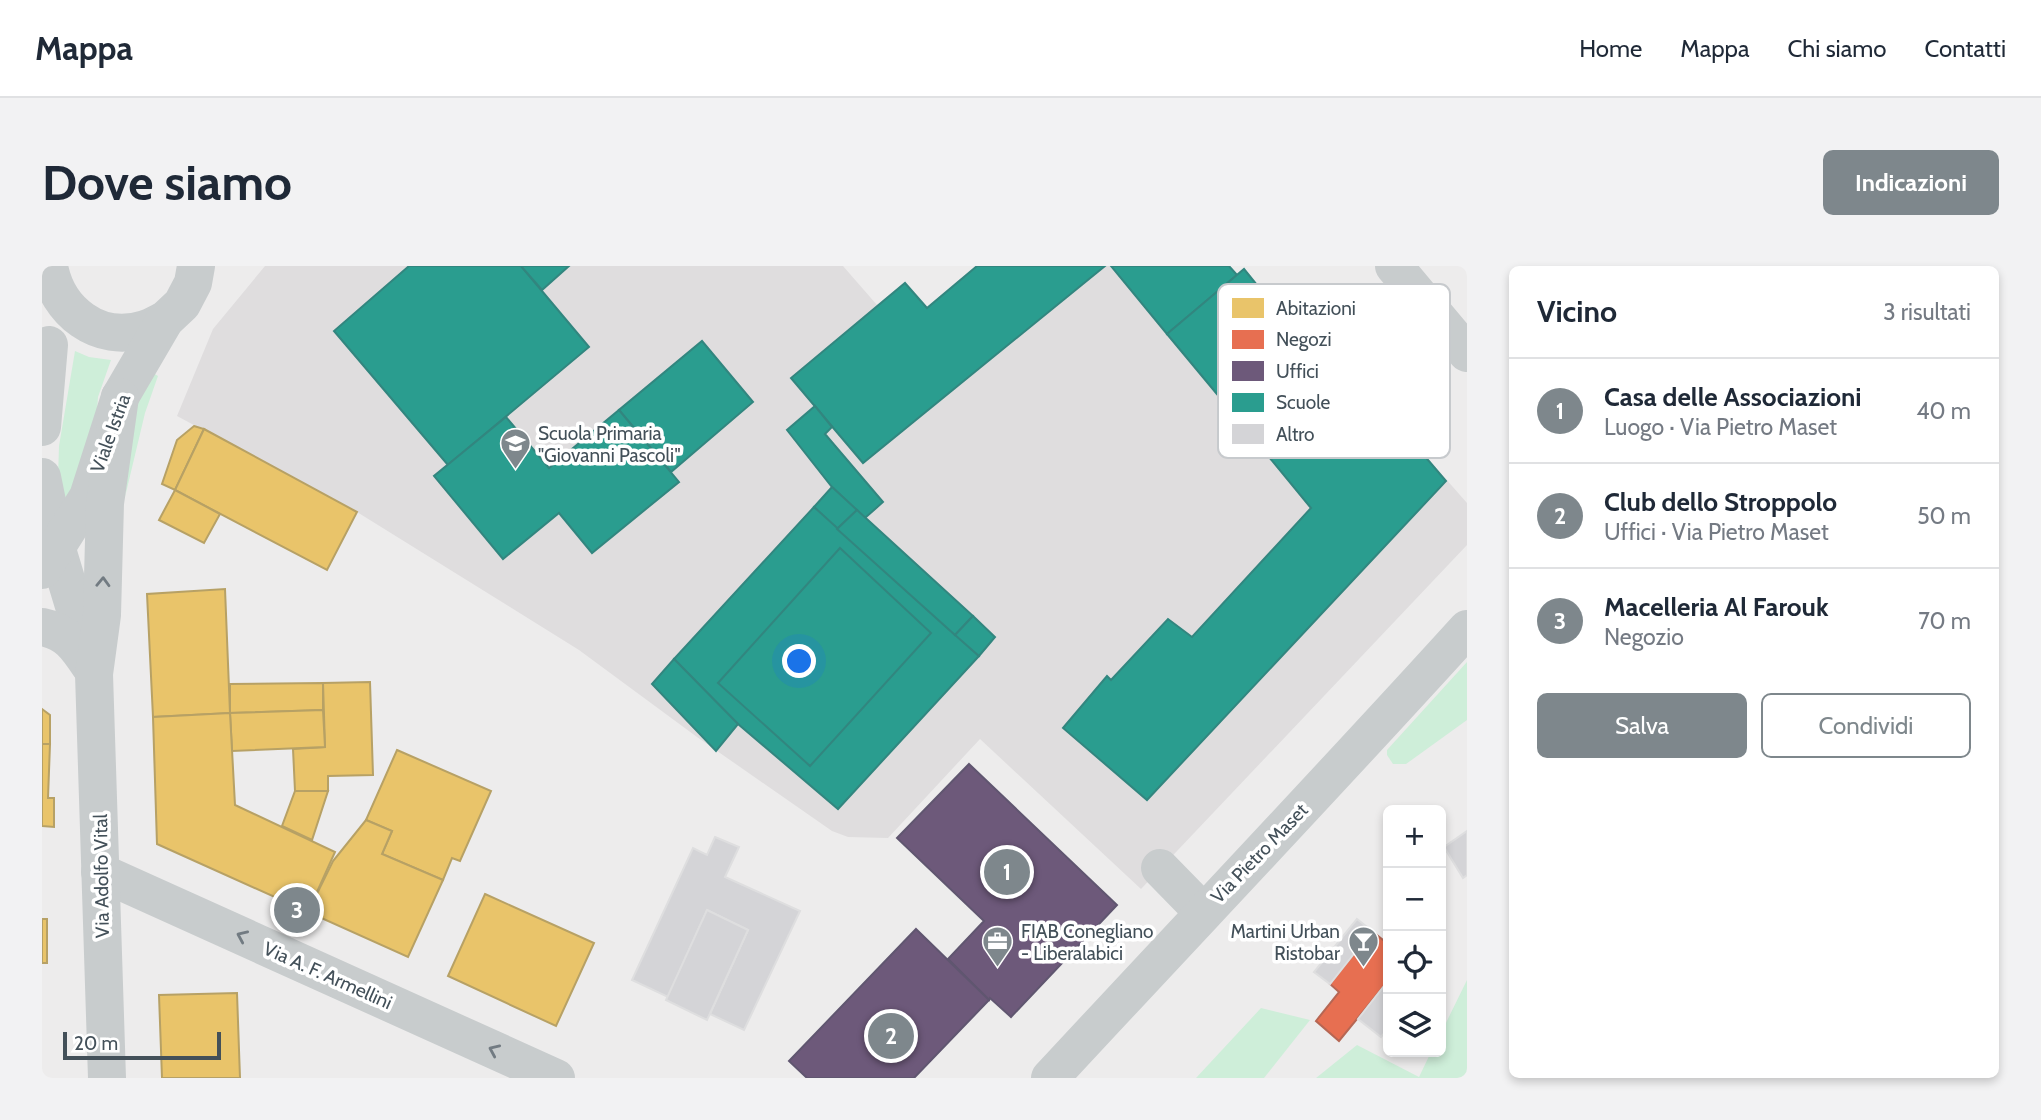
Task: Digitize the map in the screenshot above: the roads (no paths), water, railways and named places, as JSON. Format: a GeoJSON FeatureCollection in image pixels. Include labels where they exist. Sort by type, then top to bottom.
{"type":"FeatureCollection","features":[{"type":"Feature","properties":{"kind":"street"},"geometry":{"type":"LineString","coordinates":[[49,266],[52,283],[63,303],[80,319],[100,328],[122,332],[144,329],[165,320]]}},
{"type":"Feature","properties":{"kind":"street","name":"Viale Istria"},"geometry":{"type":"LineString","coordinates":[[49,558],[88,497],[120,397],[165,320],[182,304],[193,283],[196,266]]}},
{"type":"Feature","properties":{"kind":"street"},"geometry":{"type":"LineString","coordinates":[[1394,266],[1409,284]]}},
{"type":"Feature","properties":{"kind":"street"},"geometry":{"type":"LineString","coordinates":[[42,427],[46,356],[63,303]]}},
{"type":"Feature","properties":{"kind":"street"},"geometry":{"type":"LineString","coordinates":[[1450,333],[1467,353]]}},
{"type":"Feature","properties":{"kind":"street","name":"Via Adolfo Vital"},"geometry":{"type":"LineString","coordinates":[[107,1078],[94,674],[102,615],[105,503],[120,397]]}},
{"type":"Feature","properties":{"kind":"street"},"geometry":{"type":"LineString","coordinates":[[42,477],[49,558]]}},
{"type":"Feature","properties":{"kind":"street","name":"Via Adolfo Vital"},"geometry":{"type":"LineString","coordinates":[[49,558],[94,674]]}},
{"type":"Feature","properties":{"kind":"street"},"geometry":{"type":"LineString","coordinates":[[42,627],[58,630],[78,647],[94,674]]}},
{"type":"Feature","properties":{"kind":"street","name":"Via Pietro Maset"},"geometry":{"type":"LineString","coordinates":[[1050,1078],[1351,757],[1467,629]]}},
{"type":"Feature","properties":{"kind":"street"},"geometry":{"type":"LineString","coordinates":[[1160,868],[1203,912]]}},
{"type":"Feature","properties":{"kind":"street","name":"Via A. F. Armellini"},"geometry":{"type":"LineString","coordinates":[[100,872],[556,1078]]}},
{"type":"Feature","properties":{"kind":"place","name":"Scuola Primaria \"Giovanni Pascoli\""},"geometry":{"type":"Point","coordinates":[515,471]}},
{"type":"Feature","properties":{"kind":"place","name":"Casa delle Associazioni"},"geometry":{"type":"Point","coordinates":[1007,872]}},
{"type":"Feature","properties":{"kind":"place","name":"Macelleria Al Farouk"},"geometry":{"type":"Point","coordinates":[297,910]}},
{"type":"Feature","properties":{"kind":"place","name":"FIAB Conegliano - Liberalabici"},"geometry":{"type":"Point","coordinates":[998,969]}},
{"type":"Feature","properties":{"kind":"place","name":"Martini Urban Ristobar"},"geometry":{"type":"Point","coordinates":[1363,969]}},
{"type":"Feature","properties":{"kind":"place","name":"Club dello Stroppolo"},"geometry":{"type":"Point","coordinates":[891,1036]}}]}
